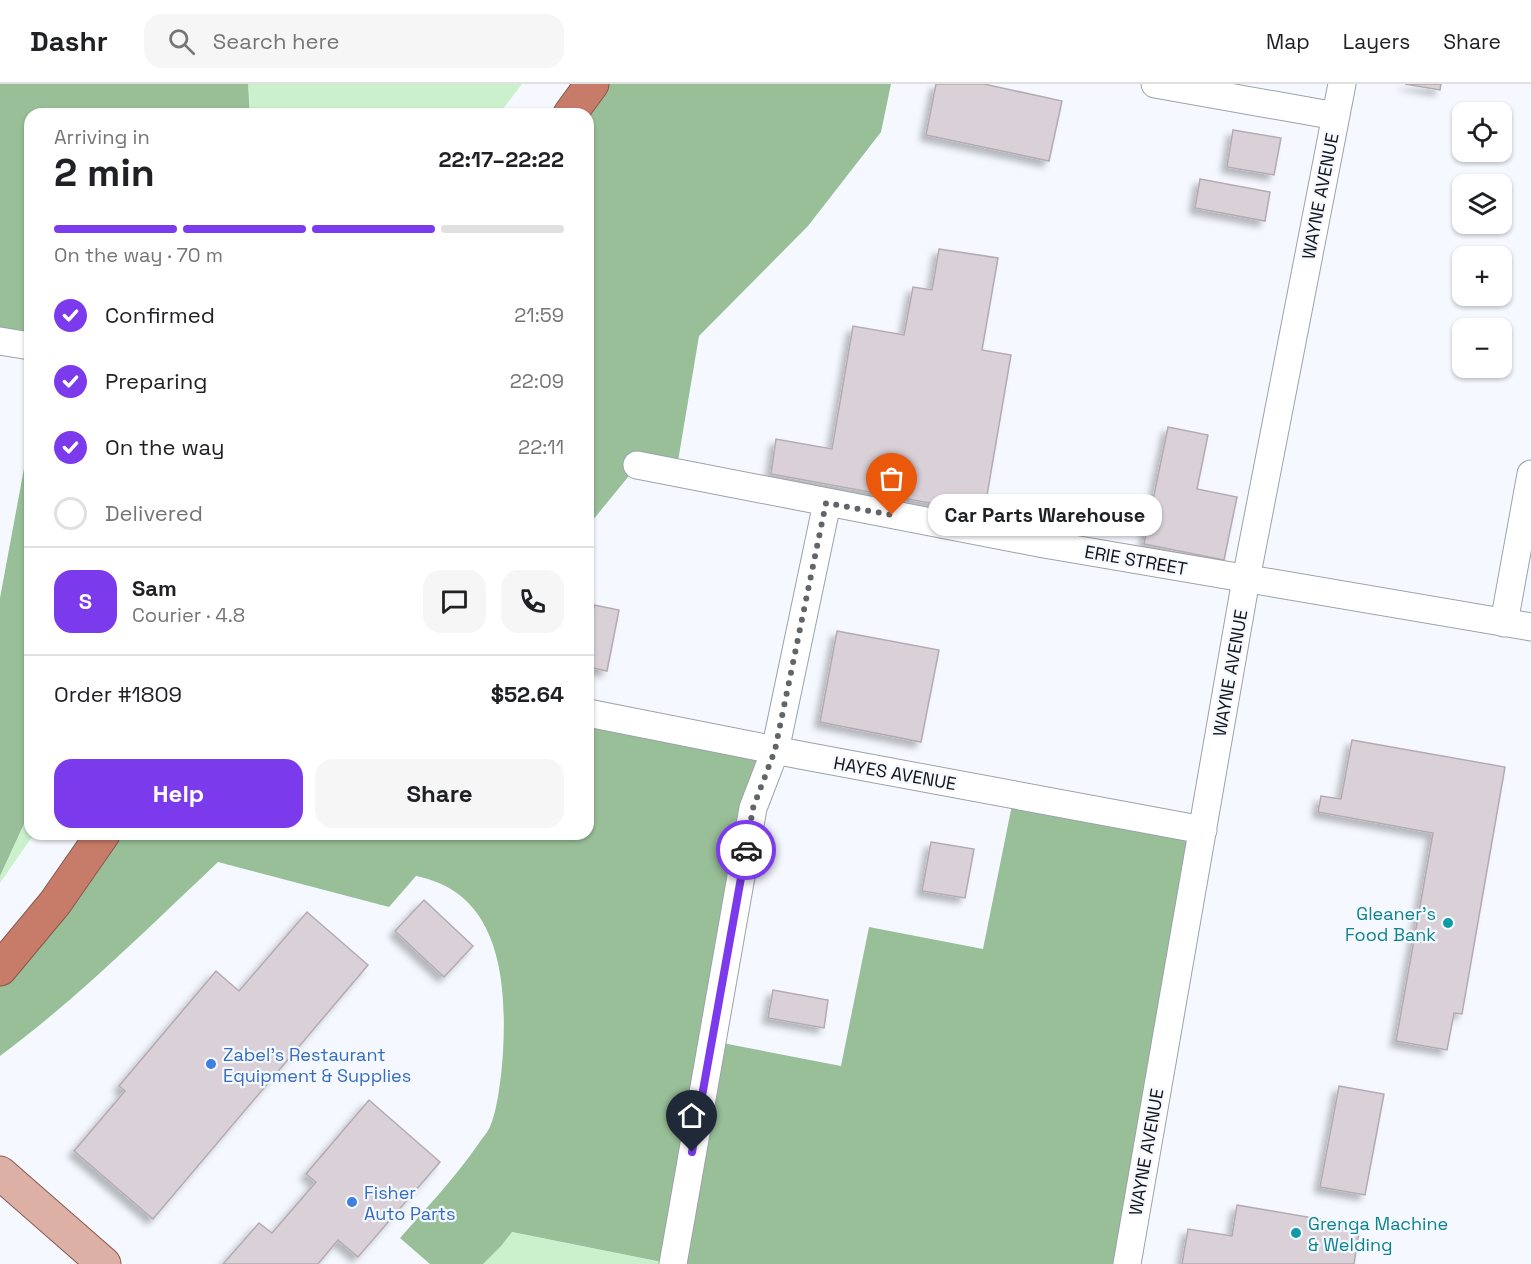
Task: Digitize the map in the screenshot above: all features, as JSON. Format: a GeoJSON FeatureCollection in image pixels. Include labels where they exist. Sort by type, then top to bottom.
{"type":"FeatureCollection","features":[{"type":"Feature","properties":{"kind":"highway"},"geometry":{"type":"LineString","coordinates":[[574,108],[592,84]]}},
{"type":"Feature","properties":{"kind":"highway"},"geometry":{"type":"LineString","coordinates":[[0,969],[55,903],[99,840]]}},
{"type":"Feature","properties":{"kind":"main road"},"geometry":{"type":"LineString","coordinates":[[0,1173],[104,1264]]}},
{"type":"Feature","properties":{"kind":"street"},"geometry":{"type":"LineString","coordinates":[[1155,84],[1336,116]]}},
{"type":"Feature","properties":{"kind":"street","name":"WAYNE AVENUE"},"geometry":{"type":"LineString","coordinates":[[1127,1264],[1246,579],[1342,84]]}},
{"type":"Feature","properties":{"kind":"street"},"geometry":{"type":"LineString","coordinates":[[0,341],[24,345]]}},
{"type":"Feature","properties":{"kind":"street","name":"ERIE STREET"},"geometry":{"type":"LineString","coordinates":[[637,465],[1044,544],[1531,627]]}},
{"type":"Feature","properties":{"kind":"street"},"geometry":{"type":"LineString","coordinates":[[1504,623],[1531,474]]}},
{"type":"Feature","properties":{"kind":"street"},"geometry":{"type":"LineString","coordinates":[[673,1264],[753,808],[775,750],[826,503]]}},
{"type":"Feature","properties":{"kind":"street","name":"HAYES AVENUE"},"geometry":{"type":"LineString","coordinates":[[594,714],[1203,830]]}},
{"type":"Feature","properties":{"kind":"green space"},"geometry":{"type":"Polygon","coordinates":[[[0,84],[248,84],[250,108],[24,108],[24,345],[0,341],[0,84]]]}},
{"type":"Feature","properties":{"kind":"green space"},"geometry":{"type":"Polygon","coordinates":[[[248,84],[522,84],[504,108],[250,108],[248,84]]]}},
{"type":"Feature","properties":{"kind":"green space"},"geometry":{"type":"Polygon","coordinates":[[[592,84],[891,84],[881,132],[808,226],[699,336],[676,473],[637,466],[594,519],[594,108],[589,108],[592,84]]]}},
{"type":"Feature","properties":{"kind":"green space"},"geometry":{"type":"Polygon","coordinates":[[[24,468],[24,824],[0,876],[0,598],[24,468]]]}},
{"type":"Feature","properties":{"kind":"green space"},"geometry":{"type":"Polygon","coordinates":[[[594,714],[775,751],[712,1041],[841,1066],[869,927],[983,949],[1014,795],[1203,830],[1127,1264],[672,1264],[512,1232],[483,1264],[430,1264],[400,1238],[461,1168],[490,1127],[496,1109],[502,1069],[503,997],[492,943],[481,920],[466,900],[444,885],[416,876],[389,907],[218,862],[85,987],[0,1056],[0,969],[98,840],[594,840],[594,714]]]}},
{"type":"Feature","properties":{"kind":"green space"},"geometry":{"type":"Polygon","coordinates":[[[24,825],[24,840],[30,840],[0,883],[0,876],[24,825]]]}},
{"type":"Feature","properties":{"kind":"green space"},"geometry":{"type":"Polygon","coordinates":[[[511,1232],[672,1264],[481,1264],[511,1232]]]}},
{"type":"Feature","properties":{"kind":"building"},"geometry":{"type":"Polygon","coordinates":[[[936,84],[984,84],[1062,101],[1049,161],[926,135],[936,84]]]}},
{"type":"Feature","properties":{"kind":"building"},"geometry":{"type":"Polygon","coordinates":[[[1405,84],[1441,84],[1440,90],[1405,84]]]}},
{"type":"Feature","properties":{"kind":"building"},"geometry":{"type":"Polygon","coordinates":[[[1233,130],[1281,138],[1274,175],[1227,167],[1233,130]]]}},
{"type":"Feature","properties":{"kind":"building"},"geometry":{"type":"Polygon","coordinates":[[[1200,179],[1270,192],[1265,221],[1195,208],[1200,179]]]}},
{"type":"Feature","properties":{"kind":"building"},"geometry":{"type":"Polygon","coordinates":[[[939,249],[998,258],[982,350],[1011,355],[984,513],[771,474],[776,439],[832,449],[853,326],[904,335],[913,287],[932,290],[939,249]]]}},
{"type":"Feature","properties":{"kind":"building"},"geometry":{"type":"Polygon","coordinates":[[[1168,427],[1208,435],[1197,489],[1237,497],[1224,560],[1144,544],[1168,427]]]}},
{"type":"Feature","properties":{"kind":"building"},"geometry":{"type":"Polygon","coordinates":[[[594,605],[619,610],[607,671],[594,668],[594,605]]]}},
{"type":"Feature","properties":{"kind":"building"},"geometry":{"type":"Polygon","coordinates":[[[837,631],[939,650],[921,742],[820,722],[837,631]]]}},
{"type":"Feature","properties":{"kind":"building","name":"Gleaner's Food Bank"},"geometry":{"type":"Polygon","coordinates":[[[1352,740],[1505,767],[1462,1014],[1454,1013],[1447,1050],[1396,1041],[1433,833],[1318,812],[1321,796],[1341,799],[1352,740]]]}},
{"type":"Feature","properties":{"kind":"building"},"geometry":{"type":"Polygon","coordinates":[[[931,842],[974,849],[965,898],[922,891],[931,842]]]}},
{"type":"Feature","properties":{"kind":"building"},"geometry":{"type":"Polygon","coordinates":[[[424,900],[473,946],[444,977],[395,931],[424,900]]]}},
{"type":"Feature","properties":{"kind":"building","name":"Zabel's Restaurant Equipment & Supplies"},"geometry":{"type":"Polygon","coordinates":[[[307,912],[368,965],[153,1219],[74,1151],[125,1091],[119,1086],[216,971],[239,991],[307,912]]]}},
{"type":"Feature","properties":{"kind":"building"},"geometry":{"type":"Polygon","coordinates":[[[773,990],[828,1000],[824,1028],[768,1018],[773,990]]]}},
{"type":"Feature","properties":{"kind":"building"},"geometry":{"type":"Polygon","coordinates":[[[1339,1086],[1384,1094],[1365,1195],[1320,1187],[1339,1086]]]}},
{"type":"Feature","properties":{"kind":"building","name":"Fisher Auto Parts"},"geometry":{"type":"Polygon","coordinates":[[[369,1100],[440,1162],[358,1257],[338,1240],[318,1264],[223,1264],[259,1223],[272,1233],[316,1182],[306,1174],[369,1100]]]}},
{"type":"Feature","properties":{"kind":"building","name":"Grenga Machine & Welding"},"geometry":{"type":"Polygon","coordinates":[[[1237,1205],[1360,1226],[1354,1264],[1182,1264],[1188,1229],[1232,1236],[1237,1205]]]}},
{"type":"Feature","properties":{"kind":"way so far"},"geometry":{"type":"LineString","coordinates":[[746,850],[753,808],[775,750],[826,503],[892,515]]}},
{"type":"Feature","properties":{"kind":"place","name":"Car Parts Warehouse"},"geometry":{"type":"Point","coordinates":[892,515]}},
{"type":"Feature","properties":{"kind":"place","name":"Gleaner's Food Bank"},"geometry":{"type":"Point","coordinates":[1448,923]}},
{"type":"Feature","properties":{"kind":"place","name":"Zabel's Restaurant Equipment & Supplies"},"geometry":{"type":"Point","coordinates":[211,1064]}},
{"type":"Feature","properties":{"kind":"place","name":"Fisher Auto Parts"},"geometry":{"type":"Point","coordinates":[352,1202]}},
{"type":"Feature","properties":{"kind":"place","name":"Grenga Machine & Welding"},"geometry":{"type":"Point","coordinates":[1296,1233]}},
{"type":"Feature","properties":{"kind":"route"},"geometry":{"type":"LineString","coordinates":[[692,1152],[746,850]]}}]}
